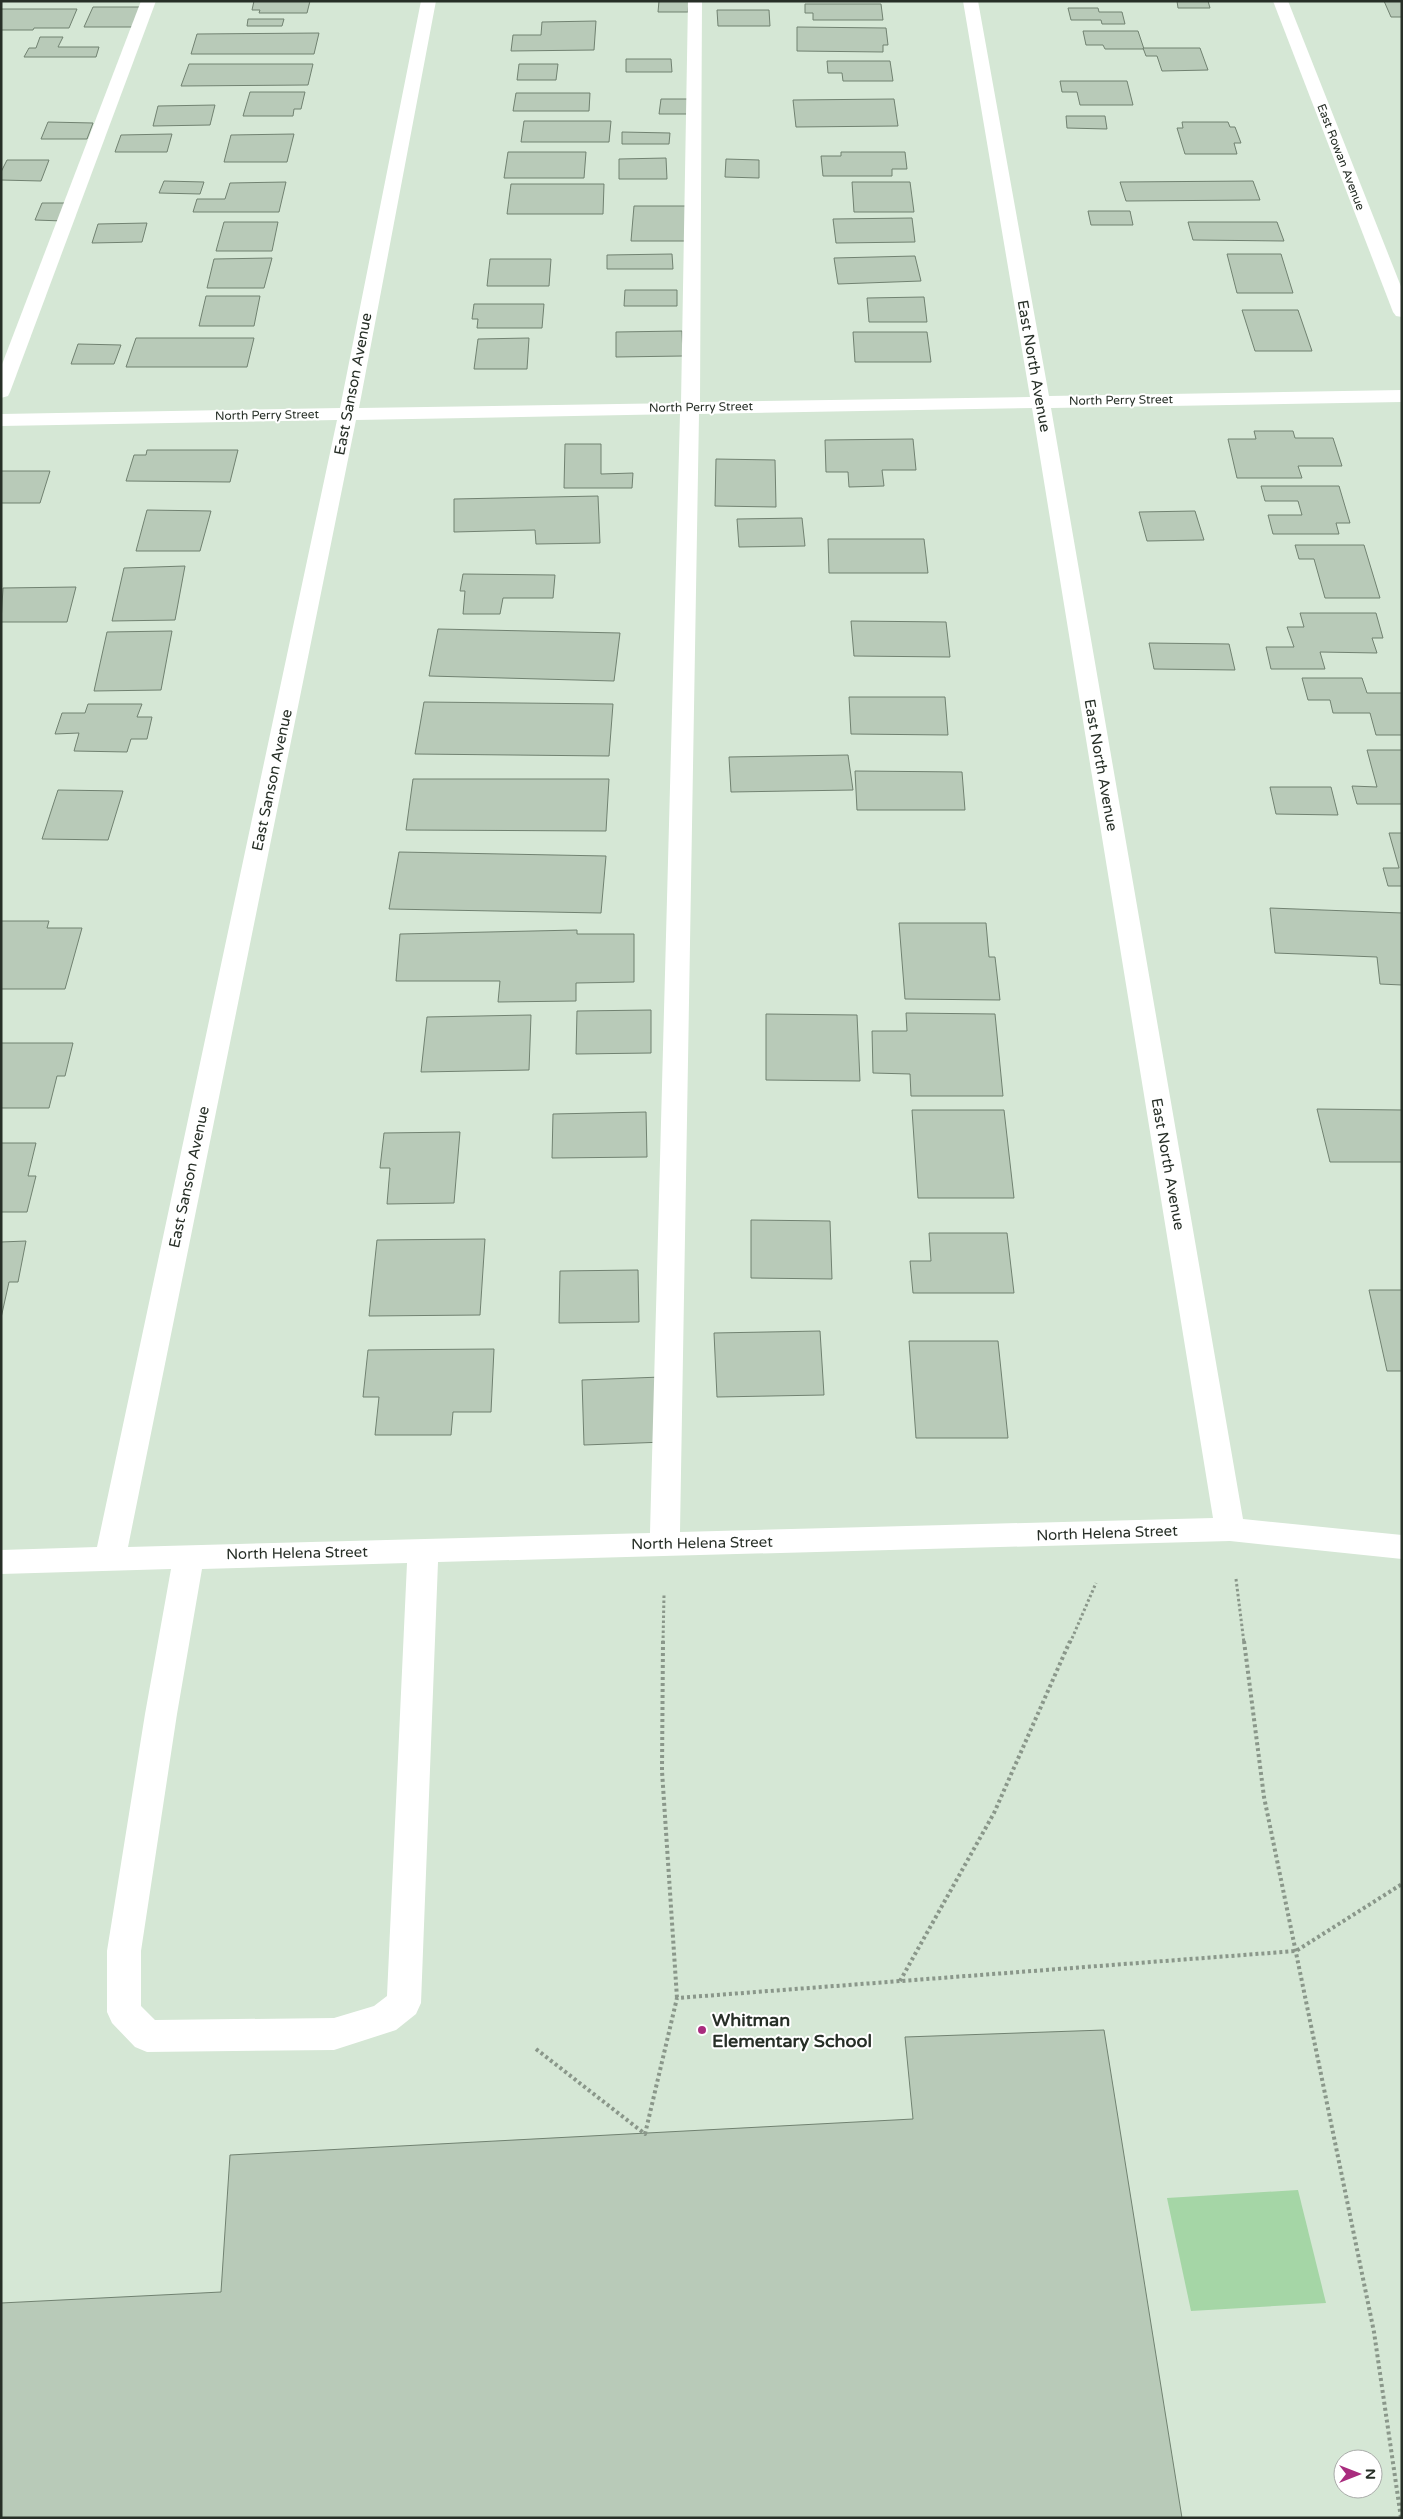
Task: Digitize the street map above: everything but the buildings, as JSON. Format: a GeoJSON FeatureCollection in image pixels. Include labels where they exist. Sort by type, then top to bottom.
{"type":"FeatureCollection","features":[{"type":"Feature","properties":{"kind":"street"},"geometry":{"type":"LineString","coordinates":[[1,392],[149,1]]}},
{"type":"Feature","properties":{"kind":"street","name":"East Sanson Avenue"},"geometry":{"type":"LineString","coordinates":[[110,1558],[348,414],[429,1]]}},
{"type":"Feature","properties":{"kind":"street"},"geometry":{"type":"LineString","coordinates":[[665,1544],[690,407],[695,1]]}},
{"type":"Feature","properties":{"kind":"street","name":"East North Avenue"},"geometry":{"type":"LineString","coordinates":[[970,1],[1040,401],[1230,1529]]}},
{"type":"Feature","properties":{"kind":"street","name":"East Rowan Avenue"},"geometry":{"type":"LineString","coordinates":[[1280,1],[1402,312]]}},
{"type":"Feature","properties":{"kind":"street","name":"North Perry Street"},"geometry":{"type":"LineString","coordinates":[[1,420],[1402,396]]}},
{"type":"Feature","properties":{"kind":"street","name":"North Helena Street"},"geometry":{"type":"LineString","coordinates":[[1,1562],[1230,1529],[1402,1547]]}},
{"type":"Feature","properties":{"kind":"street"},"geometry":{"type":"LineString","coordinates":[[189,1556],[124,1951],[124,2012],[147,2036],[334,2034],[384,2019],[404,2003],[423,1550]]}},
{"type":"Feature","properties":{"kind":"path"},"geometry":{"type":"LineString","coordinates":[[1230,1529],[1264,1797],[1374,2332],[1401,2518]]}},
{"type":"Feature","properties":{"kind":"path"},"geometry":{"type":"LineString","coordinates":[[900,1982],[994,1812],[1119,1533]]}},
{"type":"Feature","properties":{"kind":"path"},"geometry":{"type":"LineString","coordinates":[[536,2049],[645,2134],[677,1998],[662,1771],[665,1544]]}},
{"type":"Feature","properties":{"kind":"path"},"geometry":{"type":"LineString","coordinates":[[677,1998],[1296,1951],[1402,1884]]}},
{"type":"Feature","properties":{"kind":"green space"},"geometry":{"type":"Polygon","coordinates":[[[1298,2190],[1326,2303],[1191,2311],[1167,2198],[1298,2190]]]}},
{"type":"Feature","properties":{"kind":"place","name":"Whitman Elementary School"},"geometry":{"type":"Point","coordinates":[702,2030]}}]}
